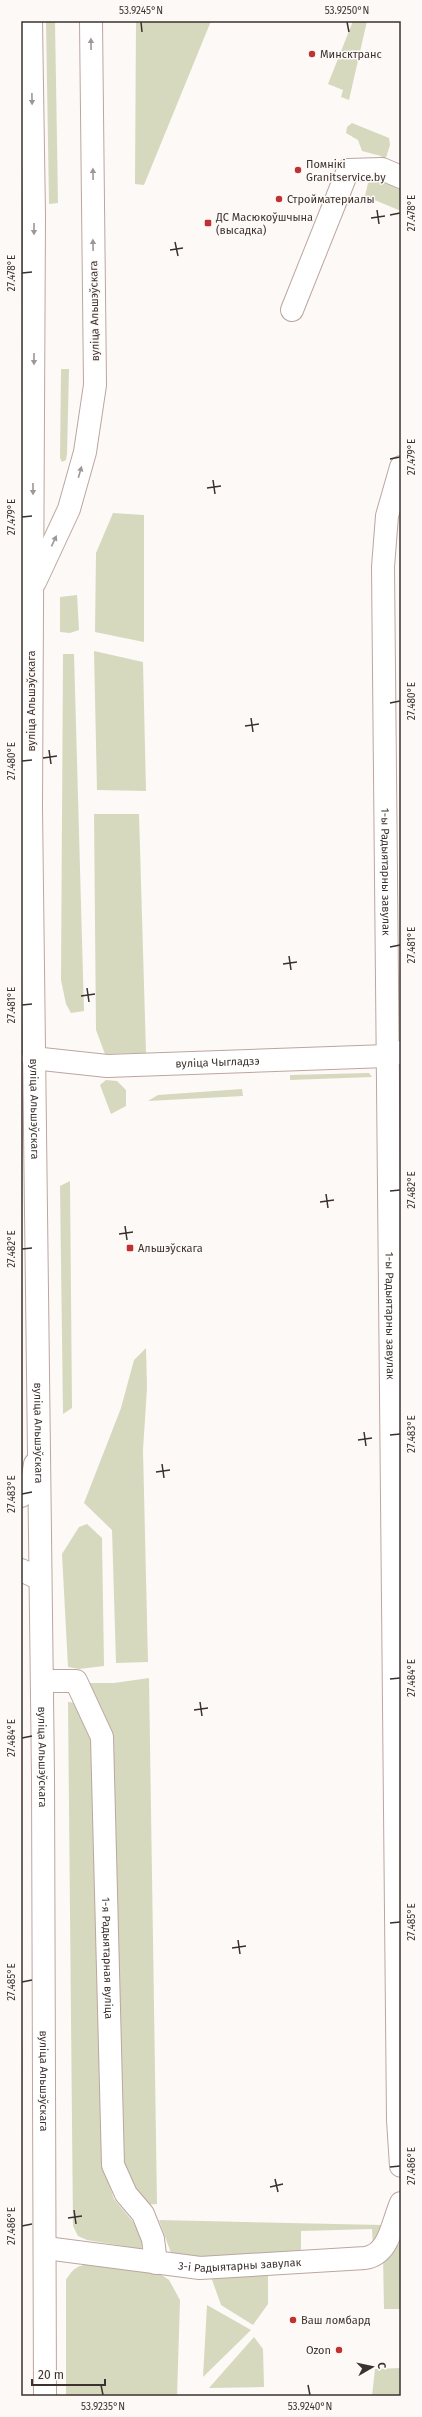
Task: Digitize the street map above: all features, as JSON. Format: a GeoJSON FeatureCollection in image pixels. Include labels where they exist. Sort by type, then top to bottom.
{"type":"FeatureCollection","features":[{"type":"Feature","properties":{"kind":"street","name":"вуліца Альшэўскага"},"geometry":{"type":"LineString","coordinates":[[31,21],[34,184],[32,589],[33,1058],[38,1442],[30,1575],[42,1681],[46,2248],[45,2396]]}},
{"type":"Feature","properties":{"kind":"street","name":"вуліца Альшэўскага"},"geometry":{"type":"LineString","coordinates":[[32,589],[69,509],[85,452],[95,385],[91,21]]}},
{"type":"Feature","properties":{"kind":"street"},"geometry":{"type":"LineString","coordinates":[[292,310],[348,170],[382,169],[401,177]]}},
{"type":"Feature","properties":{"kind":"street","name":"1-ы Радыятарны завулак"},"geometry":{"type":"LineString","coordinates":[[401,467],[387,516],[383,567],[394,1054],[398,2120],[401,2166]]}},
{"type":"Feature","properties":{"kind":"street","name":"вуліца Чыгладзэ"},"geometry":{"type":"LineString","coordinates":[[33,1058],[107,1066],[394,1054]]}},
{"type":"Feature","properties":{"kind":"street"},"geometry":{"type":"LineString","coordinates":[[21,1496],[33,1477],[38,1442]]}},
{"type":"Feature","properties":{"kind":"street","name":"1-я Радыятарная вуліца"},"geometry":{"type":"LineString","coordinates":[[42,1681],[76,1681],[102,1737],[113,2165],[126,2194],[143,2214],[154,2239],[156,2263]]}},
{"type":"Feature","properties":{"kind":"street","name":"3-і Радыятарны завулак"},"geometry":{"type":"LineString","coordinates":[[46,2248],[200,2268],[304,2263],[374,2256],[383,2249],[401,2204]]}},
{"type":"Feature","properties":{"kind":"green space"},"geometry":{"type":"Polygon","coordinates":[[[46,21],[55,21],[58,203],[49,204],[46,21]]]}},
{"type":"Feature","properties":{"kind":"green space"},"geometry":{"type":"Polygon","coordinates":[[[136,21],[211,21],[144,185],[135,184],[136,21]]]}},
{"type":"Feature","properties":{"kind":"green space"},"geometry":{"type":"Polygon","coordinates":[[[353,21],[367,21],[349,100],[341,97],[343,90],[328,84],[353,21]]]}},
{"type":"Feature","properties":{"kind":"green space"},"geometry":{"type":"Polygon","coordinates":[[[352,123],[389,138],[390,145],[384,164],[381,156],[362,151],[358,140],[346,133],[347,127],[352,123]]]}},
{"type":"Feature","properties":{"kind":"green space"},"geometry":{"type":"Polygon","coordinates":[[[380,181],[401,188],[401,211],[365,196],[368,183],[380,181]]]}},
{"type":"Feature","properties":{"kind":"green space"},"geometry":{"type":"Polygon","coordinates":[[[61,369],[69,369],[67,454],[66,460],[62,462],[60,458],[61,369]]]}},
{"type":"Feature","properties":{"kind":"green space"},"geometry":{"type":"Polygon","coordinates":[[[113,513],[144,515],[144,642],[95,632],[96,553],[113,513]]]}},
{"type":"Feature","properties":{"kind":"green space"},"geometry":{"type":"Polygon","coordinates":[[[77,595],[79,630],[70,633],[60,632],[60,597],[77,595]]]}},
{"type":"Feature","properties":{"kind":"green space"},"geometry":{"type":"Polygon","coordinates":[[[94,651],[143,662],[146,791],[97,790],[94,651]]]}},
{"type":"Feature","properties":{"kind":"green space"},"geometry":{"type":"Polygon","coordinates":[[[63,654],[74,654],[84,1011],[71,1013],[66,1004],[61,980],[63,654]]]}},
{"type":"Feature","properties":{"kind":"green space"},"geometry":{"type":"Polygon","coordinates":[[[94,814],[139,814],[146,1053],[105,1054],[96,1030],[94,814]]]}},
{"type":"Feature","properties":{"kind":"green space"},"geometry":{"type":"Polygon","coordinates":[[[369,1073],[372,1077],[290,1080],[290,1075],[369,1073]]]}},
{"type":"Feature","properties":{"kind":"green space"},"geometry":{"type":"Polygon","coordinates":[[[106,1080],[117,1081],[126,1090],[126,1106],[111,1114],[100,1085],[106,1080]]]}},
{"type":"Feature","properties":{"kind":"green space"},"geometry":{"type":"Polygon","coordinates":[[[21,1087],[23,1480],[21,1482],[21,1087]]]}},
{"type":"Feature","properties":{"kind":"green space"},"geometry":{"type":"Polygon","coordinates":[[[242,1089],[243,1096],[148,1101],[158,1095],[242,1089]]]}},
{"type":"Feature","properties":{"kind":"green space"},"geometry":{"type":"Polygon","coordinates":[[[70,1181],[72,1408],[63,1414],[60,1186],[70,1181]]]}},
{"type":"Feature","properties":{"kind":"green space"},"geometry":{"type":"Polygon","coordinates":[[[146,1348],[147,1388],[143,1450],[148,1662],[116,1663],[112,1530],[84,1503],[121,1408],[134,1360],[146,1348]]]}},
{"type":"Feature","properties":{"kind":"green space"},"geometry":{"type":"Polygon","coordinates":[[[87,1524],[102,1538],[104,1666],[79,1669],[68,1667],[62,1554],[79,1527],[87,1524]]]}},
{"type":"Feature","properties":{"kind":"green space"},"geometry":{"type":"Polygon","coordinates":[[[149,1678],[157,2204],[142,2205],[122,2171],[112,1736],[85,1683],[114,1683],[149,1678]]]}},
{"type":"Feature","properties":{"kind":"green space"},"geometry":{"type":"Polygon","coordinates":[[[68,1702],[76,1703],[94,1745],[104,2169],[114,2199],[139,2229],[145,2240],[141,2249],[87,2240],[78,2236],[73,2226],[68,1702]]]}},
{"type":"Feature","properties":{"kind":"green space"},"geometry":{"type":"Polygon","coordinates":[[[21,2024],[23,2050],[21,2396],[21,2024]]]}},
{"type":"Feature","properties":{"kind":"green space"},"geometry":{"type":"Polygon","coordinates":[[[159,2220],[382,2225],[373,2248],[372,2229],[301,2231],[301,2252],[253,2258],[202,2259],[171,2253],[159,2220]]]}},
{"type":"Feature","properties":{"kind":"green space"},"geometry":{"type":"Polygon","coordinates":[[[401,2243],[401,2309],[384,2309],[383,2255],[401,2243]]]}},
{"type":"Feature","properties":{"kind":"green space"},"geometry":{"type":"Polygon","coordinates":[[[92,2264],[156,2271],[169,2280],[180,2300],[177,2396],[66,2396],[66,2280],[76,2268],[83,2265],[92,2264]]]}},
{"type":"Feature","properties":{"kind":"green space"},"geometry":{"type":"Polygon","coordinates":[[[210,2274],[268,2274],[268,2304],[253,2325],[221,2305],[210,2274]]]}},
{"type":"Feature","properties":{"kind":"green space"},"geometry":{"type":"Polygon","coordinates":[[[207,2305],[251,2330],[203,2377],[207,2305]]]}},
{"type":"Feature","properties":{"kind":"green space"},"geometry":{"type":"Polygon","coordinates":[[[254,2337],[263,2349],[264,2387],[209,2388],[254,2337]]]}},
{"type":"Feature","properties":{"kind":"green space"},"geometry":{"type":"Polygon","coordinates":[[[401,2368],[401,2396],[372,2396],[375,2369],[401,2368]]]}},
{"type":"Feature","properties":{"kind":"place","name":"Минсктранс"},"geometry":{"type":"Point","coordinates":[312,54]}},
{"type":"Feature","properties":{"kind":"place","name":"Помнікі Granitservice.by"},"geometry":{"type":"Point","coordinates":[298,170]}},
{"type":"Feature","properties":{"kind":"place","name":"Стройматериалы"},"geometry":{"type":"Point","coordinates":[279,199]}},
{"type":"Feature","properties":{"kind":"place","name":"ДС Масюкоўшчына (высадка)"},"geometry":{"type":"Point","coordinates":[208,223]}},
{"type":"Feature","properties":{"kind":"place","name":"Альшэўскага"},"geometry":{"type":"Point","coordinates":[130,1248]}},
{"type":"Feature","properties":{"kind":"place","name":"Ваш ломбард"},"geometry":{"type":"Point","coordinates":[293,2320]}},
{"type":"Feature","properties":{"kind":"place","name":"Ozon"},"geometry":{"type":"Point","coordinates":[339,2350]}}]}
